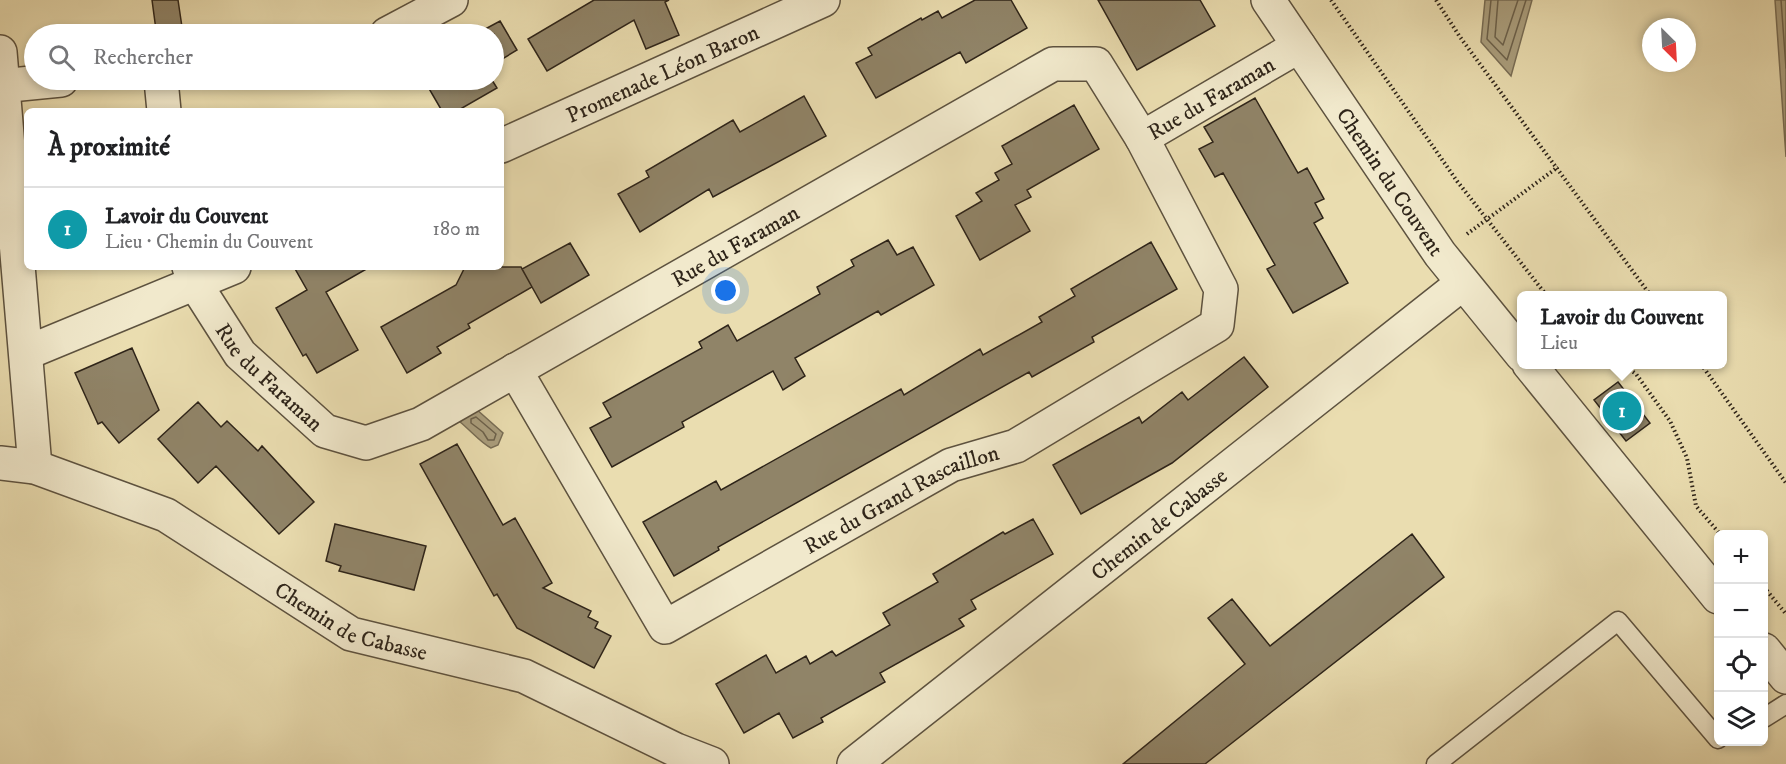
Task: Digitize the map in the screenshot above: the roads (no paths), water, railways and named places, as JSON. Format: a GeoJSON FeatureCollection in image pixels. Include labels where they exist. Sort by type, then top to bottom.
{"type":"FeatureCollection","features":[{"type":"Feature","properties":{"kind":"street"},"geometry":{"type":"LineString","coordinates":[[406,24],[452,0]]}},
{"type":"Feature","properties":{"kind":"street","name":"Promenade Léon Baron"},"geometry":{"type":"LineString","coordinates":[[504,145],[823,0]]}},
{"type":"Feature","properties":{"kind":"street","name":"Chemin du Couvent"},"geometry":{"type":"LineString","coordinates":[[1268,0],[1440,254],[1517,350]]}},
{"type":"Feature","properties":{"kind":"street","name":"Rue du Faraman"},"geometry":{"type":"LineString","coordinates":[[192,276],[240,354],[325,431],[366,443],[421,424],[1053,64],[1095,64],[1142,138],[1299,46]]}},
{"type":"Feature","properties":{"kind":"street"},"geometry":{"type":"LineString","coordinates":[[0,52],[35,467]]}},
{"type":"Feature","properties":{"kind":"street"},"geometry":{"type":"LineString","coordinates":[[2,86],[24,84]]}},
{"type":"Feature","properties":{"kind":"street"},"geometry":{"type":"LineString","coordinates":[[162,90],[164,108]]}},
{"type":"Feature","properties":{"kind":"street","name":"Rue du Grand Rascaillon"},"geometry":{"type":"LineString","coordinates":[[515,370],[665,627],[951,465],[1016,446],[1216,325],[1221,289],[1142,138]]}},
{"type":"Feature","properties":{"kind":"street"},"geometry":{"type":"LineString","coordinates":[[26,353],[192,276],[220,270]]}},
{"type":"Feature","properties":{"kind":"street","name":"Chemin de Cabasse"},"geometry":{"type":"LineString","coordinates":[[854,764],[1463,283]]}},
{"type":"Feature","properties":{"kind":"street"},"geometry":{"type":"LineString","coordinates":[[1533,369],[1714,591]]}},
{"type":"Feature","properties":{"kind":"street","name":"Chemin de Cabasse"},"geometry":{"type":"LineString","coordinates":[[0,463],[35,467],[166,515],[351,634],[524,676],[676,750],[712,764]]}},
{"type":"Feature","properties":{"kind":"street"},"geometry":{"type":"LineString","coordinates":[[1768,655],[1786,677]]}},
{"type":"Feature","properties":{"kind":"lane"},"geometry":{"type":"LineString","coordinates":[[1436,764],[1618,621],[1714,733]]}},
{"type":"Feature","properties":{"kind":"lane"},"geometry":{"type":"LineString","coordinates":[[1768,715],[1786,704]]}},
{"type":"Feature","properties":{"kind":"water"},"geometry":{"type":"Polygon","coordinates":[[[1485,0],[1532,0],[1511,76],[1481,42],[1485,0]]]}},
{"type":"Feature","properties":{"kind":"water"},"geometry":{"type":"Polygon","coordinates":[[[1775,0],[1786,0],[1786,157],[1775,0]]]}},
{"type":"Feature","properties":{"kind":"water"},"geometry":{"type":"Polygon","coordinates":[[[475,408],[503,433],[498,445],[491,448],[487,446],[460,422],[475,408]]]}},
{"type":"Feature","properties":{"kind":"place","name":"Lavoir du Couvent"},"geometry":{"type":"Point","coordinates":[1622,411]}}]}
